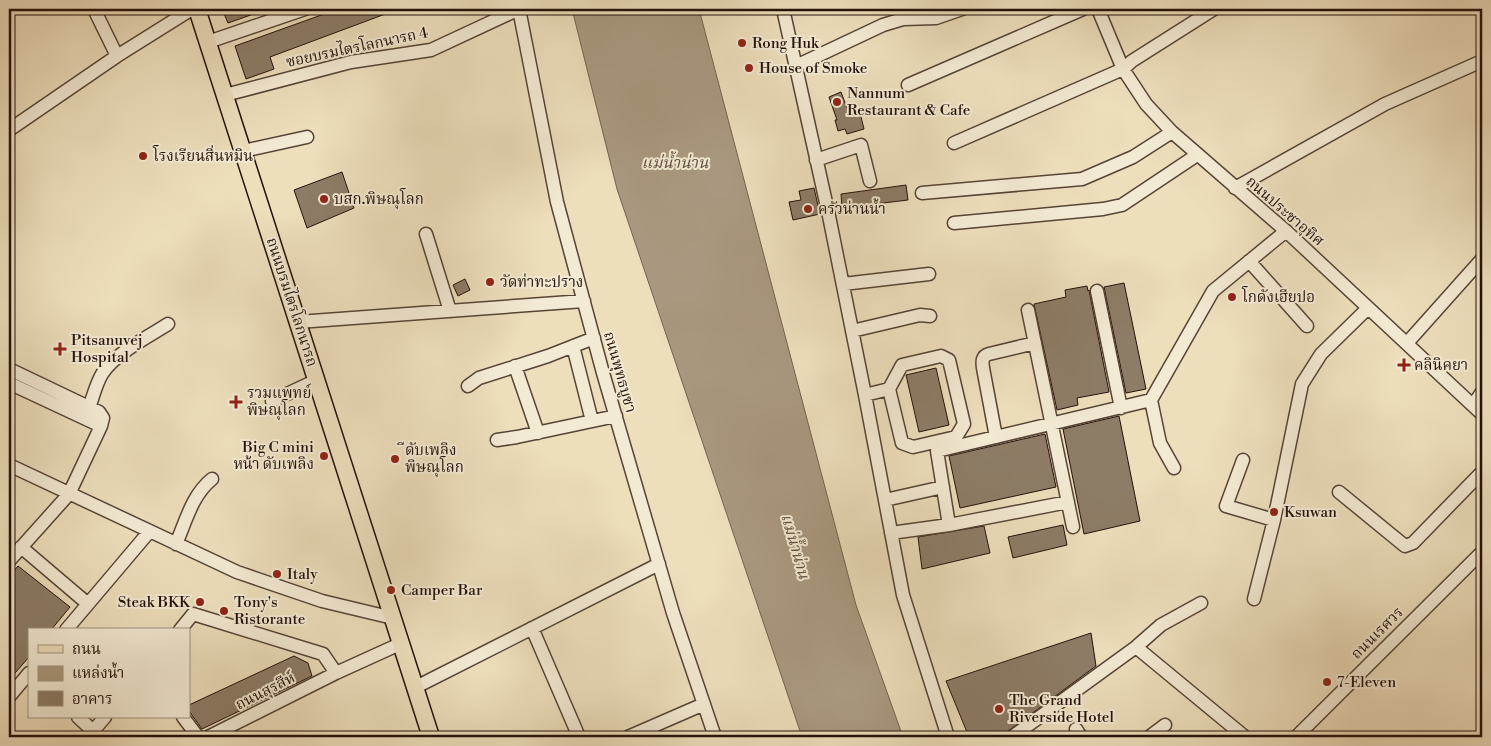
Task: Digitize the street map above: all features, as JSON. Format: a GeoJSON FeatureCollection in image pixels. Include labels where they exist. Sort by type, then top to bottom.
{"type":"FeatureCollection","features":[{"type":"Feature","properties":{"kind":"main road","name":"ถนนบรมไตรโลกนารถ"},"geometry":{"type":"LineString","coordinates":[[197,9],[431,737]]}},
{"type":"Feature","properties":{"kind":"street"},"geometry":{"type":"LineString","coordinates":[[94,9],[117,56]]}},
{"type":"Feature","properties":{"kind":"street"},"geometry":{"type":"LineString","coordinates":[[9,130],[117,56],[192,9]]}},
{"type":"Feature","properties":{"kind":"street"},"geometry":{"type":"LineString","coordinates":[[208,42],[305,9]]}},
{"type":"Feature","properties":{"kind":"street","name":"ซอยบรมไตรโลกนารถ 4"},"geometry":{"type":"LineString","coordinates":[[225,96],[351,62],[431,50],[519,9]]}},
{"type":"Feature","properties":{"kind":"street","name":"ถนนพุทธบูชา"},"geometry":{"type":"LineString","coordinates":[[519,9],[557,202],[658,564],[715,737]]}},
{"type":"Feature","properties":{"kind":"street"},"geometry":{"type":"LineString","coordinates":[[783,9],[843,284],[903,595],[948,737]]}},
{"type":"Feature","properties":{"kind":"street"},"geometry":{"type":"LineString","coordinates":[[796,66],[883,26],[903,19],[936,18],[962,9]]}},
{"type":"Feature","properties":{"kind":"street"},"geometry":{"type":"LineString","coordinates":[[908,85],[1083,9]]}},
{"type":"Feature","properties":{"kind":"street","name":"ถนนประชาอุทิศ"},"geometry":{"type":"LineString","coordinates":[[1098,9],[1123,69],[1146,104],[1172,132],[1286,231],[1478,409]]}},
{"type":"Feature","properties":{"kind":"street"},"geometry":{"type":"LineString","coordinates":[[954,144],[1123,69],[1132,61],[1214,9]]}},
{"type":"Feature","properties":{"kind":"street"},"geometry":{"type":"LineString","coordinates":[[1235,188],[1385,104],[1482,61]]}},
{"type":"Feature","properties":{"kind":"street"},"geometry":{"type":"LineString","coordinates":[[922,193],[1082,179],[1133,157],[1172,132]]}},
{"type":"Feature","properties":{"kind":"street"},"geometry":{"type":"LineString","coordinates":[[243,151],[307,136]]}},
{"type":"Feature","properties":{"kind":"street"},"geometry":{"type":"LineString","coordinates":[[816,160],[861,145],[870,181]]}},
{"type":"Feature","properties":{"kind":"street"},"geometry":{"type":"LineString","coordinates":[[954,223],[1103,209],[1122,204],[1197,155]]}},
{"type":"Feature","properties":{"kind":"street"},"geometry":{"type":"LineString","coordinates":[[1174,468],[1160,443],[1151,400],[1213,291],[1286,231]]}},
{"type":"Feature","properties":{"kind":"street"},"geometry":{"type":"LineString","coordinates":[[426,234],[450,311]]}},
{"type":"Feature","properties":{"kind":"street"},"geometry":{"type":"LineString","coordinates":[[1407,343],[1482,258]]}},
{"type":"Feature","properties":{"kind":"street"},"geometry":{"type":"LineString","coordinates":[[1249,261],[1306,326]]}},
{"type":"Feature","properties":{"kind":"street"},"geometry":{"type":"LineString","coordinates":[[843,284],[929,274]]}},
{"type":"Feature","properties":{"kind":"street"},"geometry":{"type":"LineString","coordinates":[[1097,291],[1121,408]]}},
{"type":"Feature","properties":{"kind":"street"},"geometry":{"type":"LineString","coordinates":[[298,322],[584,302]]}},
{"type":"Feature","properties":{"kind":"street"},"geometry":{"type":"LineString","coordinates":[[1254,599],[1274,520],[1302,384],[1321,354],[1368,308]]}},
{"type":"Feature","properties":{"kind":"street"},"geometry":{"type":"LineString","coordinates":[[1028,310],[1073,527]]}},
{"type":"Feature","properties":{"kind":"street"},"geometry":{"type":"LineString","coordinates":[[852,331],[920,315],[930,316]]}},
{"type":"Feature","properties":{"kind":"street"},"geometry":{"type":"LineString","coordinates":[[89,408],[101,376],[107,368],[118,358],[168,324]]}},
{"type":"Feature","properties":{"kind":"street"},"geometry":{"type":"LineString","coordinates":[[468,386],[479,378],[594,338]]}},
{"type":"Feature","properties":{"kind":"street"},"geometry":{"type":"LineString","coordinates":[[996,437],[983,368],[983,358],[986,355],[1035,343]]}},
{"type":"Feature","properties":{"kind":"street"},"geometry":{"type":"LineString","coordinates":[[573,346],[592,421]]}},
{"type":"Feature","properties":{"kind":"street"},"geometry":{"type":"LineString","coordinates":[[865,395],[890,389],[902,365],[941,356],[949,360],[964,424],[956,437],[913,448],[902,443],[890,389]]}},
{"type":"Feature","properties":{"kind":"street"},"geometry":{"type":"LineString","coordinates":[[515,366],[538,433]]}},
{"type":"Feature","properties":{"kind":"street"},"geometry":{"type":"LineString","coordinates":[[9,369],[99,412],[103,418],[69,494],[9,561]]}},
{"type":"Feature","properties":{"kind":"street"},"geometry":{"type":"LineString","coordinates":[[272,401],[317,380]]}},
{"type":"Feature","properties":{"kind":"street"},"geometry":{"type":"LineString","coordinates":[[9,383],[101,426]]}},
{"type":"Feature","properties":{"kind":"street"},"geometry":{"type":"LineString","coordinates":[[1478,409],[1482,392]]}},
{"type":"Feature","properties":{"kind":"street"},"geometry":{"type":"LineString","coordinates":[[949,525],[937,451],[1151,400]]}},
{"type":"Feature","properties":{"kind":"street"},"geometry":{"type":"LineString","coordinates":[[497,440],[616,416]]}},
{"type":"Feature","properties":{"kind":"street"},"geometry":{"type":"LineString","coordinates":[[1244,460],[1226,506],[1274,520]]}},
{"type":"Feature","properties":{"kind":"street"},"geometry":{"type":"LineString","coordinates":[[9,465],[237,572],[322,601],[393,618]]}},
{"type":"Feature","properties":{"kind":"street"},"geometry":{"type":"LineString","coordinates":[[1340,492],[1406,546],[1409,546],[1482,472]]}},
{"type":"Feature","properties":{"kind":"street"},"geometry":{"type":"LineString","coordinates":[[176,544],[196,496],[202,487],[212,479]]}},
{"type":"Feature","properties":{"kind":"street"},"geometry":{"type":"LineString","coordinates":[[885,500],[943,487]]}},
{"type":"Feature","properties":{"kind":"street"},"geometry":{"type":"LineString","coordinates":[[891,533],[949,525],[1068,502]]}},
{"type":"Feature","properties":{"kind":"street"},"geometry":{"type":"LineString","coordinates":[[68,628],[149,532]]}},
{"type":"Feature","properties":{"kind":"street"},"geometry":{"type":"LineString","coordinates":[[21,547],[88,604]]}},
{"type":"Feature","properties":{"kind":"street","name":"ถนนเรศวร"},"geometry":{"type":"LineString","coordinates":[[1296,737],[1482,552]]}},
{"type":"Feature","properties":{"kind":"street"},"geometry":{"type":"LineString","coordinates":[[416,687],[658,564]]}},
{"type":"Feature","properties":{"kind":"street"},"geometry":{"type":"LineString","coordinates":[[1012,737],[1136,647],[1161,625],[1200,603]]}},
{"type":"Feature","properties":{"kind":"street"},"geometry":{"type":"LineString","coordinates":[[182,628],[193,614],[323,654],[336,673]]}},
{"type":"Feature","properties":{"kind":"street"},"geometry":{"type":"LineString","coordinates":[[532,628],[579,737]]}},
{"type":"Feature","properties":{"kind":"street","name":"ถนนสุรสีห์"},"geometry":{"type":"LineString","coordinates":[[208,737],[336,673],[402,644]]}},
{"type":"Feature","properties":{"kind":"street"},"geometry":{"type":"LineString","coordinates":[[1136,647],[1245,737]]}},
{"type":"Feature","properties":{"kind":"street"},"geometry":{"type":"LineString","coordinates":[[9,697],[28,675]]}},
{"type":"Feature","properties":{"kind":"street"},"geometry":{"type":"LineString","coordinates":[[628,737],[704,704]]}},
{"type":"Feature","properties":{"kind":"street"},"geometry":{"type":"LineString","coordinates":[[79,718],[91,734],[104,718]]}},
{"type":"Feature","properties":{"kind":"street"},"geometry":{"type":"LineString","coordinates":[[184,718],[198,737]]}},
{"type":"Feature","properties":{"kind":"street"},"geometry":{"type":"LineString","coordinates":[[1149,737],[1165,725]]}},
{"type":"Feature","properties":{"kind":"water","name":"แม่น้ำน่าน"},"geometry":{"type":"Polygon","coordinates":[[[572,9],[699,9],[856,605],[903,737],[802,737],[617,189],[572,9]]]}},
{"type":"Feature","properties":{"kind":"building"},"geometry":{"type":"Polygon","coordinates":[[[222,9],[265,9],[265,10],[228,23],[222,9]]]}},
{"type":"Feature","properties":{"kind":"building"},"geometry":{"type":"Polygon","coordinates":[[[338,9],[396,10],[270,57],[274,69],[246,79],[235,46],[338,9]]]}},
{"type":"Feature","properties":{"kind":"building"},"geometry":{"type":"Polygon","coordinates":[[[841,92],[850,116],[860,113],[864,129],[847,134],[845,129],[838,131],[835,120],[837,120],[829,97],[841,92]]]}},
{"type":"Feature","properties":{"kind":"building","name":"บสก.พิษณุโลก"},"geometry":{"type":"Polygon","coordinates":[[[342,172],[354,208],[307,228],[294,190],[342,172]]]}},
{"type":"Feature","properties":{"kind":"building"},"geometry":{"type":"Polygon","coordinates":[[[906,185],[908,200],[842,208],[841,194],[906,185]]]}},
{"type":"Feature","properties":{"kind":"building"},"geometry":{"type":"Polygon","coordinates":[[[814,188],[820,214],[793,220],[789,202],[801,200],[799,191],[814,188]]]}},
{"type":"Feature","properties":{"kind":"building"},"geometry":{"type":"Polygon","coordinates":[[[465,279],[470,290],[458,296],[453,285],[465,279]]]}},
{"type":"Feature","properties":{"kind":"building"},"geometry":{"type":"Polygon","coordinates":[[[1124,283],[1146,389],[1126,393],[1104,287],[1124,283]]]}},
{"type":"Feature","properties":{"kind":"building"},"geometry":{"type":"Polygon","coordinates":[[[1087,286],[1109,392],[1077,398],[1078,405],[1057,410],[1034,304],[1066,297],[1065,290],[1087,286]]]}},
{"type":"Feature","properties":{"kind":"building"},"geometry":{"type":"Polygon","coordinates":[[[936,368],[949,425],[919,432],[906,375],[936,368]]]}},
{"type":"Feature","properties":{"kind":"building"},"geometry":{"type":"Polygon","coordinates":[[[1119,416],[1140,521],[1084,534],[1063,429],[1119,416]]]}},
{"type":"Feature","properties":{"kind":"building"},"geometry":{"type":"Polygon","coordinates":[[[1045,434],[1056,487],[960,508],[949,456],[1045,434]]]}},
{"type":"Feature","properties":{"kind":"building"},"geometry":{"type":"Polygon","coordinates":[[[1063,525],[1067,545],[1013,558],[1008,537],[1063,525]]]}},
{"type":"Feature","properties":{"kind":"building"},"geometry":{"type":"Polygon","coordinates":[[[984,526],[990,553],[922,569],[918,537],[984,526]]]}},
{"type":"Feature","properties":{"kind":"building"},"geometry":{"type":"Polygon","coordinates":[[[18,566],[70,607],[53,628],[28,628],[28,658],[9,680],[9,576],[18,566]]]}},
{"type":"Feature","properties":{"kind":"building","name":"The Grand Riverside Hotel"},"geometry":{"type":"Polygon","coordinates":[[[1091,633],[1096,666],[1000,737],[969,737],[946,681],[1091,633]]]}},
{"type":"Feature","properties":{"kind":"building"},"geometry":{"type":"Polygon","coordinates":[[[294,656],[308,663],[312,676],[202,729],[190,712],[190,705],[294,656]]]}},
{"type":"Feature","properties":{"kind":"place","name":"Rong Huk"},"geometry":{"type":"Point","coordinates":[742,43]}},
{"type":"Feature","properties":{"kind":"place","name":"House of Smoke"},"geometry":{"type":"Point","coordinates":[749,68]}},
{"type":"Feature","properties":{"kind":"place","name":"Nannum Restaurant & Cafe"},"geometry":{"type":"Point","coordinates":[837,102]}},
{"type":"Feature","properties":{"kind":"place","name":"โรงเรียนสิ่นหมิน"},"geometry":{"type":"Point","coordinates":[143,156]}},
{"type":"Feature","properties":{"kind":"place","name":"บสก.พิษณุโลก"},"geometry":{"type":"Point","coordinates":[324,199]}},
{"type":"Feature","properties":{"kind":"place","name":"ครัวน่านน้ำ"},"geometry":{"type":"Point","coordinates":[808,209]}},
{"type":"Feature","properties":{"kind":"place","name":"วัดท่าทะปราง"},"geometry":{"type":"Point","coordinates":[490,282]}},
{"type":"Feature","properties":{"kind":"place","name":"โกดังเฮียปอ"},"geometry":{"type":"Point","coordinates":[1232,297]}},
{"type":"Feature","properties":{"kind":"place","name":"Pitsanuvej Hospital"},"geometry":{"type":"Point","coordinates":[60,349]}},
{"type":"Feature","properties":{"kind":"place","name":"คลินิคยา"},"geometry":{"type":"Point","coordinates":[1404,365]}},
{"type":"Feature","properties":{"kind":"place","name":"รวมแพทย์ พิษณุโลก"},"geometry":{"type":"Point","coordinates":[236,402]}},
{"type":"Feature","properties":{"kind":"place","name":"Big C mini หน้า ดับเพลิง"},"geometry":{"type":"Point","coordinates":[324,456]}},
{"type":"Feature","properties":{"kind":"place","name":"ีดับเพลิง พิษณุโลก"},"geometry":{"type":"Point","coordinates":[395,459]}},
{"type":"Feature","properties":{"kind":"place","name":"Ksuwan"},"geometry":{"type":"Point","coordinates":[1274,512]}},
{"type":"Feature","properties":{"kind":"place","name":"Italy"},"geometry":{"type":"Point","coordinates":[277,574]}},
{"type":"Feature","properties":{"kind":"place","name":"Camper Bar"},"geometry":{"type":"Point","coordinates":[391,590]}},
{"type":"Feature","properties":{"kind":"place","name":"Steak BKK"},"geometry":{"type":"Point","coordinates":[200,602]}},
{"type":"Feature","properties":{"kind":"place","name":"Tony's Ristorante"},"geometry":{"type":"Point","coordinates":[224,611]}},
{"type":"Feature","properties":{"kind":"place","name":"7-Eleven"},"geometry":{"type":"Point","coordinates":[1327,682]}},
{"type":"Feature","properties":{"kind":"place","name":"The Grand Riverside Hotel"},"geometry":{"type":"Point","coordinates":[999,709]}}]}
